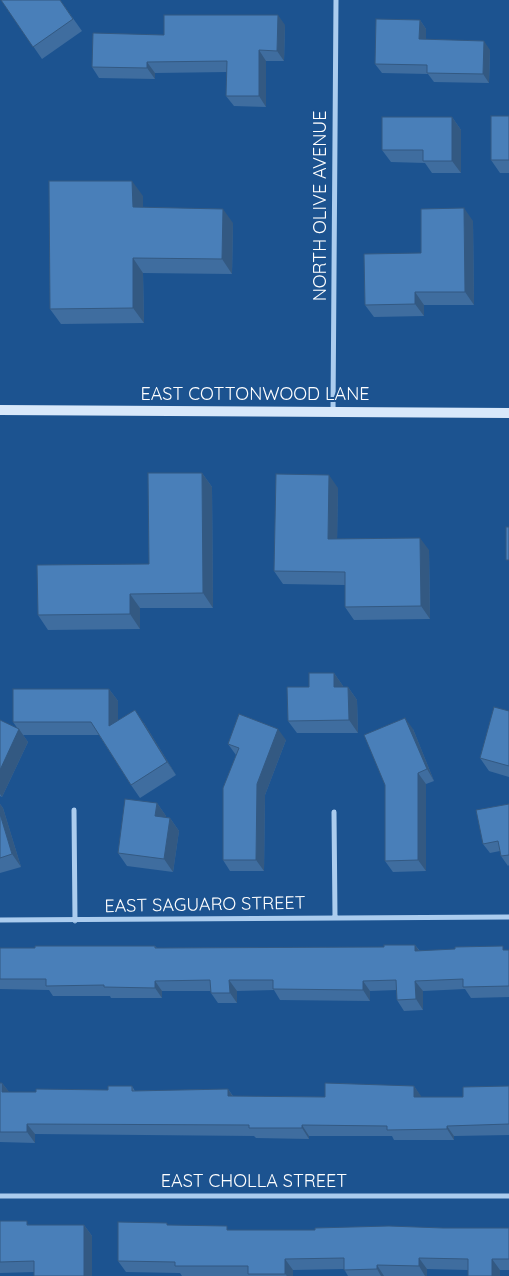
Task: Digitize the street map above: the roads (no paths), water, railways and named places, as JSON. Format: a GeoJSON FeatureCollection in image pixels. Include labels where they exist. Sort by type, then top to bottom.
{"type":"FeatureCollection","features":[{"type":"Feature","properties":{"kind":"main road","name":"EAST COTTONWOOD LANE"},"geometry":{"type":"LineString","coordinates":[[0,410],[509,413]]}},
{"type":"Feature","properties":{"kind":"street","name":"NORTH OLIVE AVENUE"},"geometry":{"type":"LineString","coordinates":[[333,412],[336,0]]}},
{"type":"Feature","properties":{"kind":"street"},"geometry":{"type":"LineString","coordinates":[[74,810],[75,921]]}},
{"type":"Feature","properties":{"kind":"street"},"geometry":{"type":"LineString","coordinates":[[334,812],[335,917]]}},
{"type":"Feature","properties":{"kind":"street","name":"EAST SAGUARO STREET"},"geometry":{"type":"LineString","coordinates":[[0,920],[509,917]]}},
{"type":"Feature","properties":{"kind":"street","name":"EAST CHOLLA STREET"},"geometry":{"type":"LineString","coordinates":[[0,1196],[509,1196]]}}]}
